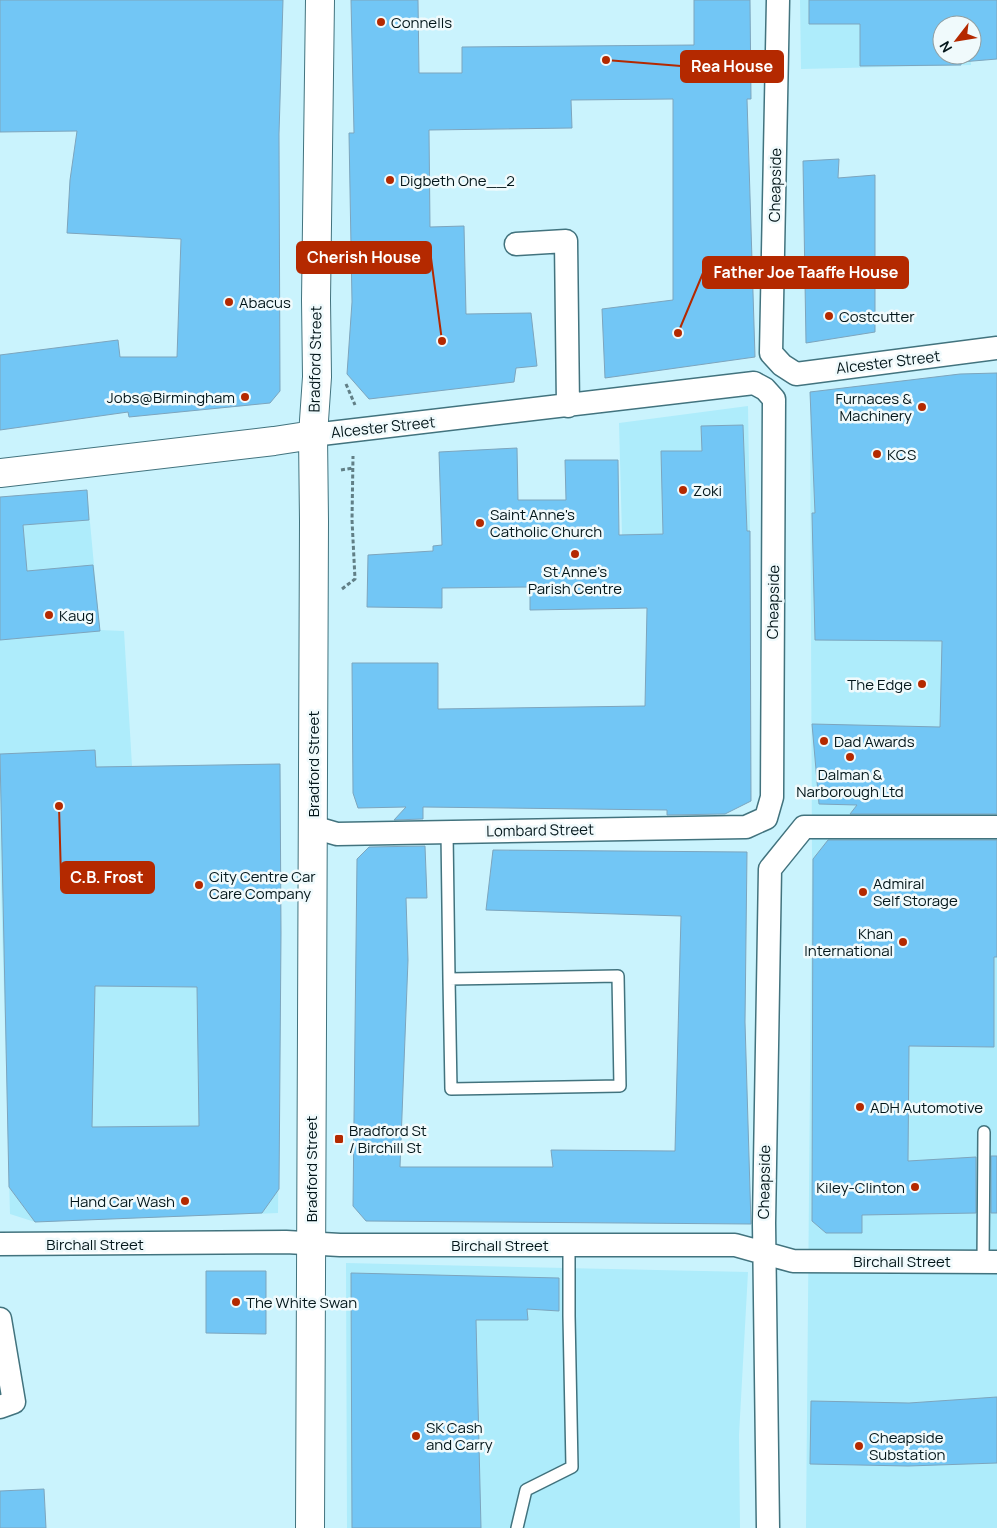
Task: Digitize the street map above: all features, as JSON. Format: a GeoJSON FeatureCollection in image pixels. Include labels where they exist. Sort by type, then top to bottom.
{"type":"FeatureCollection","features":[{"type":"Feature","properties":{"kind":"street","name":"Bradford Street"},"geometry":{"type":"LineString","coordinates":[[310,1528],[313,435],[317,377],[316,300],[320,0]]}},
{"type":"Feature","properties":{"kind":"street","name":"Cheapside"},"geometry":{"type":"LineString","coordinates":[[778,0],[772,353],[782,365]]}},
{"type":"Feature","properties":{"kind":"street"},"geometry":{"type":"LineString","coordinates":[[516,244],[566,241],[568,406]]}},
{"type":"Feature","properties":{"kind":"street","name":"Alcester Street"},"geometry":{"type":"LineString","coordinates":[[782,365],[796,374],[997,348]]}},
{"type":"Feature","properties":{"kind":"street","name":"Alcester Street"},"geometry":{"type":"LineString","coordinates":[[0,473],[754,383],[765,389]]}},
{"type":"Feature","properties":{"kind":"street","name":"Cheapside"},"geometry":{"type":"LineString","coordinates":[[765,389],[774,400],[775,429],[772,798],[766,818]]}},
{"type":"Feature","properties":{"kind":"street","name":"Lombard Street"},"geometry":{"type":"LineString","coordinates":[[313,827],[337,834],[746,827],[766,818]]}},
{"type":"Feature","properties":{"kind":"street","name":"Cheapside"},"geometry":{"type":"LineString","coordinates":[[768,1528],[764,1252],[770,869],[804,827],[997,827]]}},
{"type":"Feature","properties":{"kind":"street","name":"Birchall Street"},"geometry":{"type":"LineString","coordinates":[[0,1244],[276,1242],[340,1245],[735,1245],[793,1261],[990,1262]]}},
{"type":"Feature","properties":{"kind":"street"},"geometry":{"type":"LineString","coordinates":[[0,1319],[7,1405]]}},
{"type":"Feature","properties":{"kind":"lane"},"geometry":{"type":"LineString","coordinates":[[447,832],[449,979],[452,1089],[620,1086],[618,976],[449,979]]}},
{"type":"Feature","properties":{"kind":"lane"},"geometry":{"type":"LineString","coordinates":[[984,1132],[990,1262]]}},
{"type":"Feature","properties":{"kind":"lane"},"geometry":{"type":"LineString","coordinates":[[517,1528],[526,1490],[572,1467],[569,1246]]}},
{"type":"Feature","properties":{"kind":"shaded area"},"geometry":{"type":"Polygon","coordinates":[[[800,0],[968,0],[952,15],[932,15],[932,65],[971,65],[801,69],[800,0]]]}},
{"type":"Feature","properties":{"kind":"shaded area"},"geometry":{"type":"Polygon","coordinates":[[[997,373],[997,1528],[806,1528],[812,857],[810,392],[960,374],[997,373]]]}},
{"type":"Feature","properties":{"kind":"shaded area"},"geometry":{"type":"Polygon","coordinates":[[[748,406],[750,531],[622,535],[619,423],[748,406]]]}},
{"type":"Feature","properties":{"kind":"shaded area"},"geometry":{"type":"Polygon","coordinates":[[[87,490],[100,630],[124,631],[132,766],[280,764],[281,933],[278,1213],[35,1222],[10,1214],[0,849],[0,497],[87,490]]]}},
{"type":"Feature","properties":{"kind":"shaded area"},"geometry":{"type":"Polygon","coordinates":[[[346,1263],[748,1272],[739,1435],[740,1528],[347,1528],[346,1263]]]}},
{"type":"Feature","properties":{"kind":"building"},"geometry":{"type":"Polygon","coordinates":[[[0,0],[283,0],[279,134],[280,391],[270,403],[129,417],[128,412],[0,430],[0,355],[118,340],[120,357],[177,357],[181,239],[67,233],[70,180],[77,131],[0,132],[0,0]]]}},
{"type":"Feature","properties":{"kind":"building"},"geometry":{"type":"Polygon","coordinates":[[[351,0],[418,0],[419,73],[462,73],[462,47],[694,45],[694,0],[750,0],[751,99],[747,99],[755,357],[605,378],[602,309],[673,300],[673,99],[571,100],[572,128],[429,130],[430,227],[464,226],[466,314],[531,313],[537,366],[516,368],[514,382],[369,399],[347,374],[352,302],[349,133],[354,133],[351,0]]]}},
{"type":"Feature","properties":{"kind":"building"},"geometry":{"type":"Polygon","coordinates":[[[809,0],[997,0],[997,59],[982,60],[982,15],[932,15],[932,65],[961,65],[860,66],[860,24],[809,24],[809,0]]]}},
{"type":"Feature","properties":{"kind":"building"},"geometry":{"type":"Polygon","coordinates":[[[839,159],[838,178],[875,175],[875,332],[806,343],[803,161],[839,159]]]}},
{"type":"Feature","properties":{"kind":"building"},"geometry":{"type":"Polygon","coordinates":[[[997,373],[997,814],[850,814],[857,805],[819,804],[812,724],[940,727],[942,641],[815,640],[812,513],[815,513],[810,392],[960,374],[997,373]]]}},
{"type":"Feature","properties":{"kind":"building"},"geometry":{"type":"Polygon","coordinates":[[[743,425],[747,531],[750,531],[751,801],[725,814],[667,815],[667,810],[423,807],[423,819],[394,820],[406,807],[358,808],[353,793],[352,663],[438,663],[438,709],[645,706],[647,608],[530,610],[530,587],[442,588],[442,608],[367,607],[368,555],[433,551],[433,546],[442,545],[439,452],[517,448],[518,500],[566,500],[565,460],[618,460],[619,535],[663,534],[661,451],[702,451],[701,426],[743,425]]]}},
{"type":"Feature","properties":{"kind":"building"},"geometry":{"type":"Polygon","coordinates":[[[87,490],[89,520],[23,525],[27,571],[93,565],[100,631],[0,640],[0,497],[87,490]]]}},
{"type":"Feature","properties":{"kind":"building"},"geometry":{"type":"Polygon","coordinates":[[[95,750],[96,767],[280,764],[279,1189],[262,1213],[35,1222],[9,1187],[0,754],[95,750]],[[95,986],[92,1127],[199,1126],[197,987],[95,986]]]}},
{"type":"Feature","properties":{"kind":"building"},"geometry":{"type":"Polygon","coordinates":[[[828,840],[997,840],[997,957],[994,957],[994,1047],[909,1046],[908,1161],[976,1157],[976,1213],[862,1215],[862,1233],[826,1233],[812,1221],[813,859],[828,840]]]}},
{"type":"Feature","properties":{"kind":"building"},"geometry":{"type":"Polygon","coordinates":[[[425,846],[427,898],[406,898],[408,960],[400,1167],[553,1167],[551,1150],[675,1151],[681,916],[486,910],[493,850],[747,852],[745,1022],[751,1224],[366,1221],[353,1206],[357,859],[369,847],[425,846]]]}},
{"type":"Feature","properties":{"kind":"building"},"geometry":{"type":"Polygon","coordinates":[[[991,1156],[997,1156],[997,1213],[991,1213],[991,1156]]]}},
{"type":"Feature","properties":{"kind":"building","name":"The White Swan"},"geometry":{"type":"Polygon","coordinates":[[[206,1271],[266,1271],[266,1334],[206,1333],[206,1271]]]}},
{"type":"Feature","properties":{"kind":"building","name":"SK Cash and Carry"},"geometry":{"type":"Polygon","coordinates":[[[351,1273],[559,1278],[559,1311],[527,1309],[528,1320],[476,1320],[481,1528],[352,1528],[351,1273]]]}},
{"type":"Feature","properties":{"kind":"building"},"geometry":{"type":"Polygon","coordinates":[[[997,1397],[997,1463],[908,1466],[810,1464],[811,1401],[909,1403],[997,1397]]]}},
{"type":"Feature","properties":{"kind":"building"},"geometry":{"type":"Polygon","coordinates":[[[44,1489],[46,1528],[0,1528],[0,1491],[44,1489]]]}},
{"type":"Feature","properties":{"kind":"place","name":"Connells"},"geometry":{"type":"Point","coordinates":[381,22]}},
{"type":"Feature","properties":{"kind":"place","name":"Rea House"},"geometry":{"type":"Point","coordinates":[606,60]}},
{"type":"Feature","properties":{"kind":"place","name":"Digbeth One__2"},"geometry":{"type":"Point","coordinates":[390,180]}},
{"type":"Feature","properties":{"kind":"place","name":"Abacus"},"geometry":{"type":"Point","coordinates":[229,302]}},
{"type":"Feature","properties":{"kind":"place","name":"Costcutter"},"geometry":{"type":"Point","coordinates":[829,316]}},
{"type":"Feature","properties":{"kind":"place","name":"Father Joe Taaffe House"},"geometry":{"type":"Point","coordinates":[678,333]}},
{"type":"Feature","properties":{"kind":"place","name":"Cherish House"},"geometry":{"type":"Point","coordinates":[442,341]}},
{"type":"Feature","properties":{"kind":"place","name":"Jobs@Birmingham"},"geometry":{"type":"Point","coordinates":[245,397]}},
{"type":"Feature","properties":{"kind":"place","name":"Furnaces & Machinery"},"geometry":{"type":"Point","coordinates":[922,407]}},
{"type":"Feature","properties":{"kind":"place","name":"KCS"},"geometry":{"type":"Point","coordinates":[877,454]}},
{"type":"Feature","properties":{"kind":"place","name":"Zoki"},"geometry":{"type":"Point","coordinates":[683,490]}},
{"type":"Feature","properties":{"kind":"place","name":"Saint Anne's Catholic Church"},"geometry":{"type":"Point","coordinates":[480,523]}},
{"type":"Feature","properties":{"kind":"place","name":"St Anne's Parish Centre"},"geometry":{"type":"Point","coordinates":[575,554]}},
{"type":"Feature","properties":{"kind":"place","name":"Kaug"},"geometry":{"type":"Point","coordinates":[49,615]}},
{"type":"Feature","properties":{"kind":"place","name":"The Edge"},"geometry":{"type":"Point","coordinates":[922,684]}},
{"type":"Feature","properties":{"kind":"place","name":"Dad Awards"},"geometry":{"type":"Point","coordinates":[824,741]}},
{"type":"Feature","properties":{"kind":"place","name":"Dalman & Narborough Ltd"},"geometry":{"type":"Point","coordinates":[850,757]}},
{"type":"Feature","properties":{"kind":"place","name":"C.B. Frost"},"geometry":{"type":"Point","coordinates":[59,806]}},
{"type":"Feature","properties":{"kind":"place","name":"City Centre Car Care Company"},"geometry":{"type":"Point","coordinates":[199,885]}},
{"type":"Feature","properties":{"kind":"place","name":"Admiral Self Storage"},"geometry":{"type":"Point","coordinates":[863,892]}},
{"type":"Feature","properties":{"kind":"place","name":"Khan International"},"geometry":{"type":"Point","coordinates":[903,942]}},
{"type":"Feature","properties":{"kind":"place","name":"ADH Automotive"},"geometry":{"type":"Point","coordinates":[860,1107]}},
{"type":"Feature","properties":{"kind":"place","name":"Bradford St / Birchill St"},"geometry":{"type":"Point","coordinates":[339,1139]}},
{"type":"Feature","properties":{"kind":"place","name":"Kiley-Clinton"},"geometry":{"type":"Point","coordinates":[915,1187]}},
{"type":"Feature","properties":{"kind":"place","name":"Hand Car Wash"},"geometry":{"type":"Point","coordinates":[185,1201]}},
{"type":"Feature","properties":{"kind":"place","name":"The White Swan"},"geometry":{"type":"Point","coordinates":[236,1302]}},
{"type":"Feature","properties":{"kind":"place","name":"SK Cash and Carry"},"geometry":{"type":"Point","coordinates":[416,1436]}},
{"type":"Feature","properties":{"kind":"place","name":"Cheapside Substation"},"geometry":{"type":"Point","coordinates":[859,1446]}}]}
